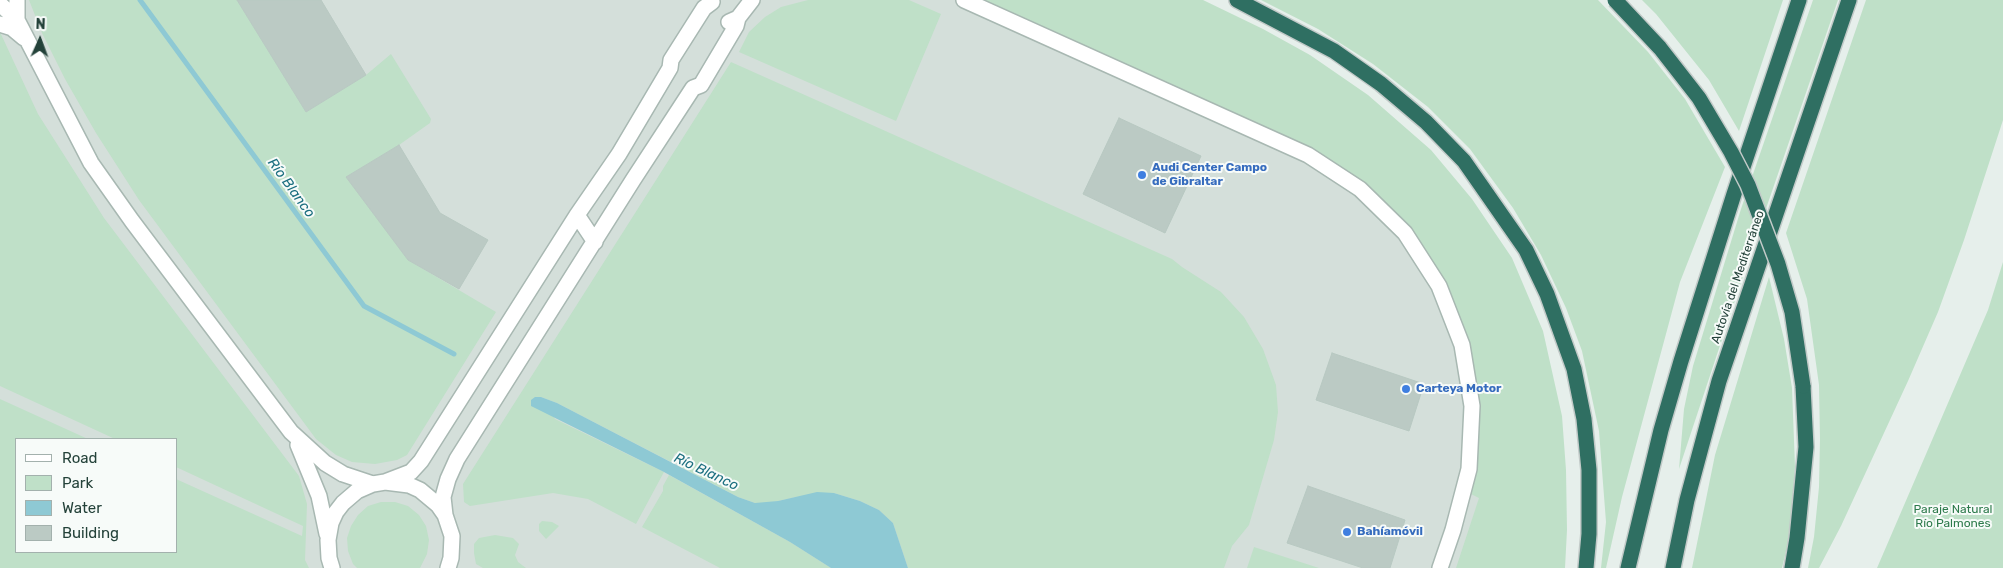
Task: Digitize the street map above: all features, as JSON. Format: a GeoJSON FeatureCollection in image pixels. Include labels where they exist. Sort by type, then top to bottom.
{"type":"FeatureCollection","features":[{"type":"Feature","properties":{"kind":"highway"},"geometry":{"type":"LineString","coordinates":[[1237,0],[1334,51],[1381,84],[1426,122],[1464,161],[1526,250],[1547,294],[1574,369],[1584,419],[1589,470],[1586,568]]}},
{"type":"Feature","properties":{"kind":"highway"},"geometry":{"type":"LineString","coordinates":[[1615,0],[1660,48],[1699,98],[1732,152],[1748,185],[1778,264],[1792,312],[1802,386],[1806,447],[1798,538],[1792,568]]}},
{"type":"Feature","properties":{"kind":"highway"},"geometry":{"type":"LineString","coordinates":[[1628,568],[1661,430],[1681,361],[1734,194],[1799,0]]}},
{"type":"Feature","properties":{"kind":"highway","name":"Autovía del Mediterráneo"},"geometry":{"type":"LineString","coordinates":[[1674,568],[1687,500],[1719,381],[1849,0]]}},
{"type":"Feature","properties":{"kind":"street"},"geometry":{"type":"LineString","coordinates":[[17,0],[17,20]]}},
{"type":"Feature","properties":{"kind":"street"},"geometry":{"type":"LineString","coordinates":[[462,568],[450,561],[452,536],[445,515],[443,497],[448,479],[457,459],[693,88],[692,81],[724,30],[730,22],[738,18],[752,0]]}},
{"type":"Feature","properties":{"kind":"street"},"geometry":{"type":"LineString","coordinates":[[964,0],[1308,155],[1360,189],[1405,234],[1439,286],[1462,345],[1472,406],[1469,469],[1454,530],[1440,568]]}},
{"type":"Feature","properties":{"kind":"street"},"geometry":{"type":"LineString","coordinates":[[328,540],[331,523],[343,503],[358,491],[411,472],[421,461],[577,215],[619,154],[670,68],[671,60],[704,8],[712,1]]}},
{"type":"Feature","properties":{"kind":"street"},"geometry":{"type":"LineString","coordinates":[[0,4],[17,20],[91,163],[132,221],[291,432],[310,451],[343,474],[379,483],[397,482],[420,490],[438,505],[445,515]]}},
{"type":"Feature","properties":{"kind":"street"},"geometry":{"type":"LineString","coordinates":[[0,24],[12,28],[27,40]]}},
{"type":"Feature","properties":{"kind":"street"},"geometry":{"type":"LineString","coordinates":[[577,215],[595,242]]}},
{"type":"Feature","properties":{"kind":"street"},"geometry":{"type":"LineString","coordinates":[[291,432],[303,455],[319,496],[332,568]]}},
{"type":"Feature","properties":{"kind":"shaded area"},"geometry":{"type":"Polygon","coordinates":[[[0,0],[1125,0],[1423,189],[1561,568],[282,568],[178,505],[178,438],[37,438],[0,421],[0,0]]]}},
{"type":"Feature","properties":{"kind":"green space"},"geometry":{"type":"Polygon","coordinates":[[[29,0],[237,0],[306,112],[366,75],[391,54],[431,119],[430,123],[399,145],[346,177],[408,260],[496,312],[407,455],[397,460],[375,464],[352,462],[336,455],[316,439],[139,200],[96,133],[65,79],[42,33],[29,0]]]}},
{"type":"Feature","properties":{"kind":"green space"},"geometry":{"type":"Polygon","coordinates":[[[808,0],[909,0],[941,14],[896,121],[739,52],[749,32],[765,17],[781,7],[808,0]]]}},
{"type":"Feature","properties":{"kind":"green space"},"geometry":{"type":"Polygon","coordinates":[[[980,0],[1203,0],[1263,29],[1310,55],[1368,95],[1431,150],[1472,199],[1512,258],[1543,331],[1562,416],[1566,470],[1567,530],[1565,568],[1456,568],[1479,498],[1471,494],[1476,471],[1465,337],[1381,202],[1321,154],[980,0]]]}},
{"type":"Feature","properties":{"kind":"green space"},"geometry":{"type":"Polygon","coordinates":[[[1261,0],[1598,0],[1648,52],[1685,99],[1725,167],[1680,282],[1622,497],[1606,568],[1601,568],[1606,522],[1599,431],[1582,351],[1566,308],[1541,255],[1513,208],[1470,149],[1428,107],[1373,64],[1318,29],[1261,0]]]}},
{"type":"Feature","properties":{"kind":"green space"},"geometry":{"type":"Polygon","coordinates":[[[1642,0],[1783,0],[1739,131],[1709,80],[1656,14],[1642,0]]]}},
{"type":"Feature","properties":{"kind":"green space"},"geometry":{"type":"Polygon","coordinates":[[[1813,0],[1838,0],[1679,469],[1684,409],[1693,366],[1741,209],[1813,0]]]}},
{"type":"Feature","properties":{"kind":"green space"},"geometry":{"type":"Polygon","coordinates":[[[1866,0],[2003,0],[2003,120],[1964,240],[1938,312],[1908,381],[1841,526],[1819,568],[1808,568],[1814,537],[1819,487],[1819,385],[1807,299],[1786,233],[1866,0]]]}},
{"type":"Feature","properties":{"kind":"green space"},"geometry":{"type":"Polygon","coordinates":[[[0,32],[38,114],[104,218],[299,476],[307,504],[305,560],[309,568],[0,568],[0,399],[86,438],[15,438],[15,553],[178,553],[178,480],[302,536],[303,526],[178,468],[178,438],[113,438],[0,386],[0,32]]]}},
{"type":"Feature","properties":{"kind":"green space"},"geometry":{"type":"Polygon","coordinates":[[[731,62],[1172,259],[1221,292],[1244,317],[1263,349],[1276,385],[1278,412],[1274,440],[1249,525],[1232,546],[1224,568],[908,568],[893,523],[879,510],[860,501],[834,493],[796,497],[765,504],[755,503],[738,497],[677,465],[682,457],[675,453],[671,462],[557,403],[541,397],[555,419],[664,472],[636,524],[588,499],[553,493],[470,506],[464,502],[463,484],[731,62]]]}},
{"type":"Feature","properties":{"kind":"green space","name":"Paraje Natural Río Palmones"},"geometry":{"type":"Polygon","coordinates":[[[2003,262],[2003,568],[1877,568],[1988,310],[2003,262]]]}},
{"type":"Feature","properties":{"kind":"green space"},"geometry":{"type":"Polygon","coordinates":[[[1769,277],[1784,339],[1792,388],[1795,467],[1790,534],[1782,568],[1692,568],[1715,455],[1769,277]]]}},
{"type":"Feature","properties":{"kind":"green space"},"geometry":{"type":"Polygon","coordinates":[[[669,475],[790,542],[831,568],[720,568],[642,527],[663,491],[663,486],[669,475]]]}},
{"type":"Feature","properties":{"kind":"green space"},"geometry":{"type":"Polygon","coordinates":[[[381,502],[395,502],[408,506],[419,515],[426,526],[429,540],[427,554],[420,568],[357,568],[353,564],[348,551],[347,538],[351,526],[358,515],[368,506],[381,502]]]}},
{"type":"Feature","properties":{"kind":"green space"},"geometry":{"type":"Polygon","coordinates":[[[542,521],[552,522],[559,526],[546,539],[539,531],[539,524],[542,521]]]}},
{"type":"Feature","properties":{"kind":"green space"},"geometry":{"type":"Polygon","coordinates":[[[495,535],[513,538],[519,544],[515,555],[518,562],[526,568],[483,568],[476,564],[474,544],[479,538],[495,535]]]}},
{"type":"Feature","properties":{"kind":"green space"},"geometry":{"type":"Polygon","coordinates":[[[1254,547],[1319,568],[1247,568],[1254,547]]]}},
{"type":"Feature","properties":{"kind":"water"},"geometry":{"type":"Polygon","coordinates":[[[535,397],[541,397],[557,403],[738,497],[755,503],[778,501],[817,492],[834,493],[860,501],[879,510],[893,523],[908,568],[831,568],[790,542],[664,472],[531,406],[531,400],[535,397]]]}},
{"type":"Feature","properties":{"kind":"building"},"geometry":{"type":"Polygon","coordinates":[[[237,0],[321,0],[366,75],[306,112],[237,0]]]}},
{"type":"Feature","properties":{"kind":"building","name":"Audi Center Campo de Gibraltar"},"geometry":{"type":"Polygon","coordinates":[[[1119,118],[1201,156],[1165,233],[1083,194],[1119,118]]]}},
{"type":"Feature","properties":{"kind":"building"},"geometry":{"type":"Polygon","coordinates":[[[399,145],[440,213],[488,240],[459,289],[408,260],[346,177],[399,145]]]}},
{"type":"Feature","properties":{"kind":"building"},"geometry":{"type":"Polygon","coordinates":[[[1332,353],[1424,384],[1409,431],[1316,400],[1332,353]]]}},
{"type":"Feature","properties":{"kind":"building","name":"Bahíamóvil"},"geometry":{"type":"Polygon","coordinates":[[[1308,486],[1405,520],[1390,568],[1363,568],[1287,543],[1308,486]]]}},
{"type":"Feature","properties":{"kind":"waterway","name":"Río Blanco"},"geometry":{"type":"LineString","coordinates":[[140,0],[364,306],[454,354]]}},
{"type":"Feature","properties":{"kind":"place","name":"Audi Center Campo de Gibraltar"},"geometry":{"type":"Point","coordinates":[1142,175]}},
{"type":"Feature","properties":{"kind":"place","name":"Carteya Motor"},"geometry":{"type":"Point","coordinates":[1406,389]}},
{"type":"Feature","properties":{"kind":"place","name":"Bahíamóvil"},"geometry":{"type":"Point","coordinates":[1347,532]}}]}
